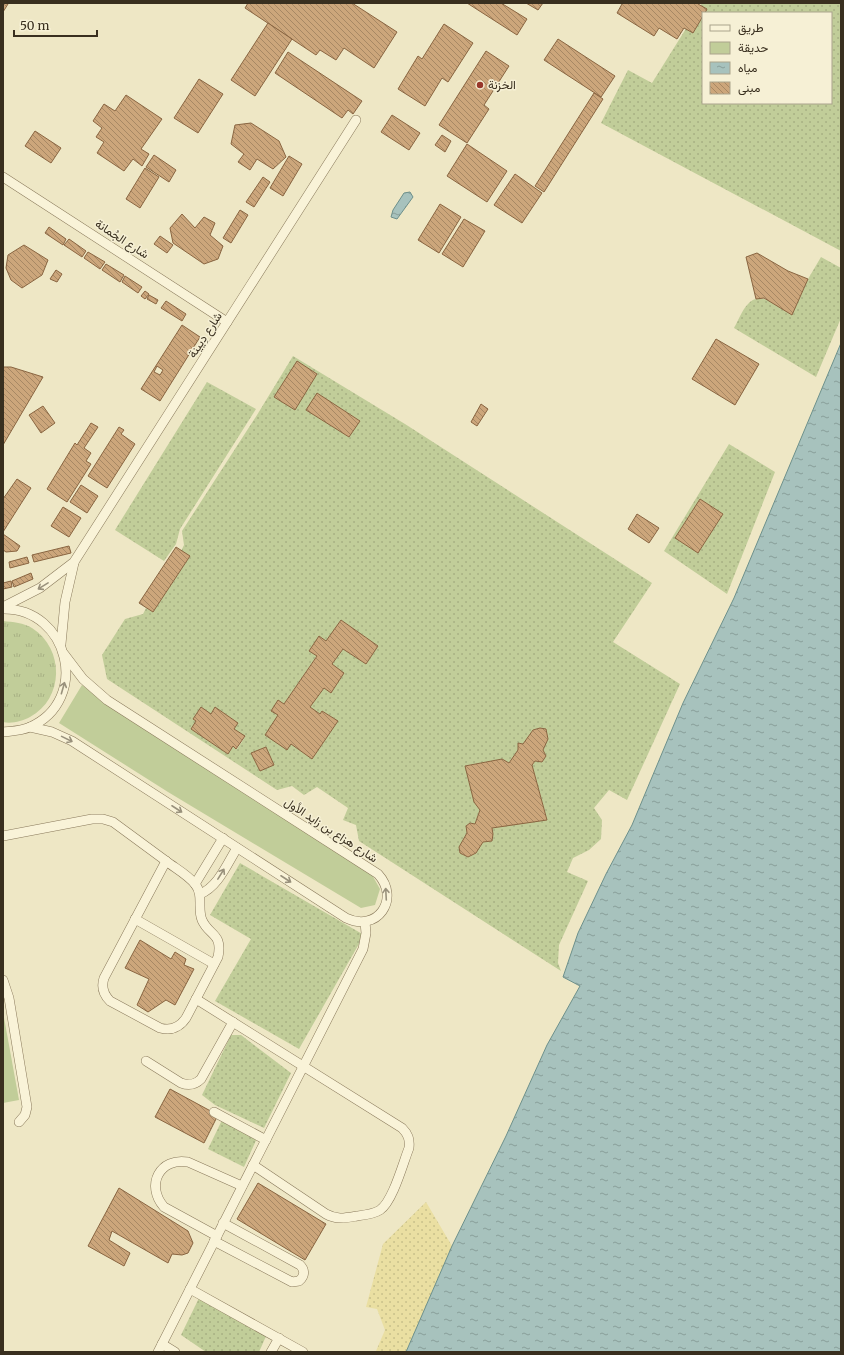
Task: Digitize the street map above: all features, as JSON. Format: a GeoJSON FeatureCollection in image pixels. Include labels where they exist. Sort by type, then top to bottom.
{"type":"FeatureCollection","features":[{"type":"Feature","properties":{"kind":"street","name":"شارع دِيينة"},"geometry":{"type":"LineString","coordinates":[[61,644],[65,602],[74,562],[356,120]]}},
{"type":"Feature","properties":{"kind":"street","name":"شارع الجُمانة"},"geometry":{"type":"LineString","coordinates":[[3,177],[227,322]]}},
{"type":"Feature","properties":{"kind":"street","name":"شارع دِيينة"},"geometry":{"type":"LineString","coordinates":[[3,608],[40,588],[74,562]]}},
{"type":"Feature","properties":{"kind":"street"},"geometry":{"type":"LineString","coordinates":[[3,608],[23,611],[35,616],[45,624],[54,633],[61,644],[66,666],[66,679],[63,691],[58,702],[50,712],[41,721],[30,727],[17,731],[3,732]]}},
{"type":"Feature","properties":{"kind":"street","name":"شارع هزاع بن زايد الأول"},"geometry":{"type":"LineString","coordinates":[[64,654],[84,679],[107,700],[378,874],[387,890],[386,901],[381,912],[376,917],[365,922]]}},
{"type":"Feature","properties":{"kind":"street"},"geometry":{"type":"LineString","coordinates":[[30,727],[52,732],[72,741],[346,918],[352,921],[365,922],[366,939],[363,950],[160,1348],[175,1352]]}},
{"type":"Feature","properties":{"kind":"street"},"geometry":{"type":"LineString","coordinates":[[3,836],[92,819],[102,819],[113,822],[166,862],[195,884],[200,894],[200,910],[202,920],[216,937],[219,945],[218,957],[183,1022],[175,1028],[165,1029],[160,1028],[110,1001],[105,995],[102,987],[104,978],[166,862]]}},
{"type":"Feature","properties":{"kind":"street"},"geometry":{"type":"LineString","coordinates":[[195,884],[223,838]]}},
{"type":"Feature","properties":{"kind":"street"},"geometry":{"type":"LineString","coordinates":[[200,894],[208,890],[215,883],[237,848]]}},
{"type":"Feature","properties":{"kind":"street"},"geometry":{"type":"LineString","coordinates":[[135,919],[214,964]]}},
{"type":"Feature","properties":{"kind":"street"},"geometry":{"type":"LineString","coordinates":[[3,980],[9,998],[27,1107],[25,1115],[19,1122]]}},
{"type":"Feature","properties":{"kind":"street"},"geometry":{"type":"LineString","coordinates":[[196,999],[402,1128],[406,1132],[410,1142],[388,1202],[385,1206],[376,1212],[347,1218],[336,1218],[326,1214],[253,1165]]}},
{"type":"Feature","properties":{"kind":"street"},"geometry":{"type":"LineString","coordinates":[[146,1061],[185,1085],[194,1084],[201,1079],[233,1022]]}},
{"type":"Feature","properties":{"kind":"street"},"geometry":{"type":"LineString","coordinates":[[214,1112],[266,1140]]}},
{"type":"Feature","properties":{"kind":"street"},"geometry":{"type":"LineString","coordinates":[[223,1223],[300,1265],[304,1270],[304,1276],[299,1281],[292,1282],[164,1207],[157,1196],[155,1184],[164,1167],[182,1161],[188,1162],[242,1186]]}},
{"type":"Feature","properties":{"kind":"street"},"geometry":{"type":"LineString","coordinates":[[190,1289],[303,1352]]}},
{"type":"Feature","properties":{"kind":"street"},"geometry":{"type":"LineString","coordinates":[[271,1352],[279,1338]]}},
{"type":"Feature","properties":{"kind":"green space"},"geometry":{"type":"Polygon","coordinates":[[[702,3],[841,3],[841,251],[601,123],[628,70],[652,83],[702,3]]]}},
{"type":"Feature","properties":{"kind":"green space"},"geometry":{"type":"Polygon","coordinates":[[[821,257],[841,268],[841,318],[816,377],[734,328],[746,306],[758,298],[776,304],[792,315],[808,279],[821,257]]]}},
{"type":"Feature","properties":{"kind":"green space"},"geometry":{"type":"Polygon","coordinates":[[[293,356],[405,424],[652,583],[613,642],[680,684],[627,800],[609,790],[594,808],[602,820],[601,839],[589,850],[573,858],[567,872],[588,881],[559,945],[558,963],[561,971],[359,841],[356,825],[343,820],[348,808],[317,787],[304,795],[292,786],[277,790],[107,679],[102,655],[125,619],[143,614],[146,608],[153,612],[190,556],[181,551],[184,545],[182,531],[257,415],[293,356]],[[297,361],[274,397],[295,409],[317,374],[297,361]],[[317,394],[307,410],[349,437],[359,420],[317,394]],[[341,620],[278,715],[291,744],[312,759],[338,721],[322,711],[320,714],[310,707],[324,688],[331,693],[344,673],[332,664],[343,649],[366,664],[378,646],[341,620]],[[201,707],[193,719],[196,721],[191,729],[228,754],[233,746],[237,749],[245,737],[234,729],[238,723],[215,707],[211,714],[201,707]],[[540,728],[533,730],[523,744],[518,743],[518,750],[509,763],[502,759],[465,766],[480,810],[475,824],[470,823],[466,826],[467,833],[459,847],[460,853],[468,857],[476,853],[483,842],[492,841],[492,828],[547,819],[532,765],[535,761],[542,762],[546,756],[543,750],[548,739],[546,729],[540,728]],[[266,747],[252,753],[260,771],[274,765],[266,747]]]}},
{"type":"Feature","properties":{"kind":"green space"},"geometry":{"type":"Polygon","coordinates":[[[207,382],[256,409],[180,529],[176,544],[164,561],[115,530],[207,382]]]}},
{"type":"Feature","properties":{"kind":"green space"},"geometry":{"type":"Polygon","coordinates":[[[729,444],[775,472],[727,594],[664,551],[729,444]],[[700,499],[675,538],[698,553],[723,514],[700,499]]]}},
{"type":"Feature","properties":{"kind":"green space"},"geometry":{"type":"Polygon","coordinates":[[[3,621],[29,626],[43,637],[50,648],[55,661],[56,674],[54,686],[49,698],[41,709],[30,717],[20,721],[6,723],[3,722],[3,621]]]}},
{"type":"Feature","properties":{"kind":"green space"},"geometry":{"type":"Polygon","coordinates":[[[82,685],[130,720],[371,873],[380,889],[375,905],[361,908],[168,792],[59,723],[82,685]]]}},
{"type":"Feature","properties":{"kind":"green space"},"geometry":{"type":"Polygon","coordinates":[[[240,863],[364,935],[299,1049],[215,1001],[251,939],[210,915],[240,863]]]}},
{"type":"Feature","properties":{"kind":"green space"},"geometry":{"type":"Polygon","coordinates":[[[3,1012],[19,1100],[3,1103],[3,1012]]]}},
{"type":"Feature","properties":{"kind":"green space"},"geometry":{"type":"Polygon","coordinates":[[[231,1035],[241,1035],[291,1073],[264,1128],[215,1105],[202,1095],[231,1035]]]}},
{"type":"Feature","properties":{"kind":"green space"},"geometry":{"type":"Polygon","coordinates":[[[223,1118],[258,1136],[244,1167],[208,1149],[223,1118]]]}},
{"type":"Feature","properties":{"kind":"green space"},"geometry":{"type":"Polygon","coordinates":[[[199,1298],[267,1334],[259,1352],[206,1352],[181,1335],[199,1298]]]}},
{"type":"Feature","properties":{"kind":"sand"},"geometry":{"type":"Polygon","coordinates":[[[426,1202],[452,1246],[406,1352],[371,1352],[376,1351],[385,1330],[377,1309],[366,1307],[383,1244],[426,1202]]]}},
{"type":"Feature","properties":{"kind":"water"},"geometry":{"type":"Polygon","coordinates":[[[410,192],[413,197],[397,219],[391,217],[393,210],[404,193],[410,192]]]}},
{"type":"Feature","properties":{"kind":"water"},"geometry":{"type":"Polygon","coordinates":[[[841,343],[841,1352],[406,1352],[452,1246],[506,1136],[547,1045],[580,986],[563,977],[578,933],[606,874],[632,825],[683,703],[734,598],[841,343]]]}},
{"type":"Feature","properties":{"kind":"building"},"geometry":{"type":"Polygon","coordinates":[[[3,3],[8,4],[3,12],[3,3]]]}},
{"type":"Feature","properties":{"kind":"building"},"geometry":{"type":"Polygon","coordinates":[[[248,3],[352,3],[397,32],[374,68],[344,48],[336,60],[320,50],[316,55],[245,8],[248,3]]]}},
{"type":"Feature","properties":{"kind":"building"},"geometry":{"type":"Polygon","coordinates":[[[467,3],[501,3],[527,19],[517,35],[467,3]]]}},
{"type":"Feature","properties":{"kind":"building"},"geometry":{"type":"Polygon","coordinates":[[[526,3],[543,3],[538,10],[526,3]]]}},
{"type":"Feature","properties":{"kind":"building"},"geometry":{"type":"Polygon","coordinates":[[[621,3],[699,3],[698,4],[707,9],[706,12],[702,12],[702,18],[693,33],[684,28],[677,39],[659,28],[654,36],[617,13],[622,4],[621,3]]]}},
{"type":"Feature","properties":{"kind":"building"},"geometry":{"type":"Polygon","coordinates":[[[268,23],[292,39],[255,96],[231,80],[268,23]]]}},
{"type":"Feature","properties":{"kind":"building"},"geometry":{"type":"Polygon","coordinates":[[[444,24],[473,43],[448,82],[442,78],[425,106],[398,89],[418,56],[422,59],[444,24]]]}},
{"type":"Feature","properties":{"kind":"building"},"geometry":{"type":"Polygon","coordinates":[[[558,39],[615,76],[601,97],[544,60],[558,39]]]}},
{"type":"Feature","properties":{"kind":"building","name":"الخزنة"},"geometry":{"type":"Polygon","coordinates":[[[486,51],[509,66],[484,105],[489,109],[467,143],[439,125],[486,51]]]}},
{"type":"Feature","properties":{"kind":"building"},"geometry":{"type":"Polygon","coordinates":[[[288,52],[362,101],[353,114],[348,110],[342,118],[275,73],[288,52]]]}},
{"type":"Feature","properties":{"kind":"building"},"geometry":{"type":"Polygon","coordinates":[[[199,79],[223,94],[198,133],[174,118],[199,79]]]}},
{"type":"Feature","properties":{"kind":"building"},"geometry":{"type":"Polygon","coordinates":[[[594,93],[603,99],[544,192],[535,186],[594,93]]]}},
{"type":"Feature","properties":{"kind":"building"},"geometry":{"type":"Polygon","coordinates":[[[126,95],[162,119],[141,149],[149,154],[142,166],[133,159],[124,171],[97,153],[104,142],[96,137],[102,128],[93,121],[104,104],[115,111],[126,95]]]}},
{"type":"Feature","properties":{"kind":"building"},"geometry":{"type":"Polygon","coordinates":[[[392,115],[420,133],[409,150],[381,132],[392,115]]]}},
{"type":"Feature","properties":{"kind":"building"},"geometry":{"type":"Polygon","coordinates":[[[251,123],[279,141],[286,157],[273,169],[257,159],[250,170],[238,162],[244,154],[231,144],[235,125],[251,123]]]}},
{"type":"Feature","properties":{"kind":"building"},"geometry":{"type":"Polygon","coordinates":[[[35,131],[61,148],[51,163],[25,146],[35,131]]]}},
{"type":"Feature","properties":{"kind":"building"},"geometry":{"type":"Polygon","coordinates":[[[442,135],[451,141],[445,152],[435,145],[442,135]]]}},
{"type":"Feature","properties":{"kind":"building"},"geometry":{"type":"Polygon","coordinates":[[[467,144],[507,171],[487,202],[447,176],[467,144]]]}},
{"type":"Feature","properties":{"kind":"building"},"geometry":{"type":"Polygon","coordinates":[[[154,155],[176,170],[169,182],[146,167],[154,155]]]}},
{"type":"Feature","properties":{"kind":"building"},"geometry":{"type":"Polygon","coordinates":[[[289,156],[302,164],[283,196],[270,188],[289,156]]]}},
{"type":"Feature","properties":{"kind":"building"},"geometry":{"type":"Polygon","coordinates":[[[145,168],[159,177],[140,208],[126,199],[145,168]]]}},
{"type":"Feature","properties":{"kind":"building"},"geometry":{"type":"Polygon","coordinates":[[[515,174],[542,193],[522,223],[494,205],[515,174]]]}},
{"type":"Feature","properties":{"kind":"building"},"geometry":{"type":"Polygon","coordinates":[[[263,177],[270,182],[254,207],[246,202],[263,177]]]}},
{"type":"Feature","properties":{"kind":"building"},"geometry":{"type":"Polygon","coordinates":[[[440,204],[461,217],[439,253],[418,240],[440,204]]]}},
{"type":"Feature","properties":{"kind":"building"},"geometry":{"type":"Polygon","coordinates":[[[240,210],[248,215],[231,243],[223,238],[240,210]]]}},
{"type":"Feature","properties":{"kind":"building"},"geometry":{"type":"Polygon","coordinates":[[[182,214],[195,228],[204,217],[215,223],[210,235],[223,246],[218,259],[204,264],[173,243],[170,228],[182,214]]]}},
{"type":"Feature","properties":{"kind":"building"},"geometry":{"type":"Polygon","coordinates":[[[464,219],[485,231],[463,267],[442,254],[464,219]]]}},
{"type":"Feature","properties":{"kind":"building"},"geometry":{"type":"Polygon","coordinates":[[[49,227],[66,239],[63,245],[45,233],[49,227]]]}},
{"type":"Feature","properties":{"kind":"building"},"geometry":{"type":"Polygon","coordinates":[[[160,236],[173,245],[167,253],[154,244],[160,236]]]}},
{"type":"Feature","properties":{"kind":"building"},"geometry":{"type":"Polygon","coordinates":[[[69,239],[86,251],[82,257],[64,245],[69,239]]]}},
{"type":"Feature","properties":{"kind":"building"},"geometry":{"type":"Polygon","coordinates":[[[24,245],[48,260],[42,275],[22,288],[11,280],[6,268],[8,255],[24,245]]]}},
{"type":"Feature","properties":{"kind":"building"},"geometry":{"type":"Polygon","coordinates":[[[88,252],[105,262],[100,269],[84,258],[88,252]]]}},
{"type":"Feature","properties":{"kind":"building"},"geometry":{"type":"Polygon","coordinates":[[[757,253],[788,271],[808,279],[792,315],[764,298],[756,299],[746,257],[757,253]]]}},
{"type":"Feature","properties":{"kind":"building"},"geometry":{"type":"Polygon","coordinates":[[[106,264],[124,275],[120,282],[102,270],[106,264]]]}},
{"type":"Feature","properties":{"kind":"building"},"geometry":{"type":"Polygon","coordinates":[[[56,270],[62,274],[57,282],[50,279],[56,270]]]}},
{"type":"Feature","properties":{"kind":"building"},"geometry":{"type":"Polygon","coordinates":[[[125,276],[142,287],[138,293],[122,282],[125,276]]]}},
{"type":"Feature","properties":{"kind":"building"},"geometry":{"type":"Polygon","coordinates":[[[145,291],[149,294],[145,299],[141,296],[145,291]]]}},
{"type":"Feature","properties":{"kind":"building"},"geometry":{"type":"Polygon","coordinates":[[[149,295],[158,300],[156,304],[147,299],[149,295]]]}},
{"type":"Feature","properties":{"kind":"building"},"geometry":{"type":"Polygon","coordinates":[[[166,301],[186,314],[182,321],[161,308],[166,301]]]}},
{"type":"Feature","properties":{"kind":"building"},"geometry":{"type":"Polygon","coordinates":[[[182,325],[200,337],[160,401],[141,389],[182,325]],[[157,366],[154,372],[160,375],[163,370],[157,366]]]}},
{"type":"Feature","properties":{"kind":"building"},"geometry":{"type":"Polygon","coordinates":[[[716,339],[759,364],[735,405],[692,379],[716,339]]]}},
{"type":"Feature","properties":{"kind":"building"},"geometry":{"type":"Polygon","coordinates":[[[297,361],[317,374],[295,410],[274,397],[297,361]]]}},
{"type":"Feature","properties":{"kind":"building"},"geometry":{"type":"Polygon","coordinates":[[[3,367],[11,367],[43,377],[3,445],[3,367]]]}},
{"type":"Feature","properties":{"kind":"building"},"geometry":{"type":"Polygon","coordinates":[[[317,393],[360,421],[349,437],[306,410],[317,393]]]}},
{"type":"Feature","properties":{"kind":"building"},"geometry":{"type":"Polygon","coordinates":[[[481,404],[488,409],[477,426],[471,422],[481,404]]]}},
{"type":"Feature","properties":{"kind":"building"},"geometry":{"type":"Polygon","coordinates":[[[43,406],[55,423],[41,433],[29,415],[43,406]]]}},
{"type":"Feature","properties":{"kind":"building"},"geometry":{"type":"Polygon","coordinates":[[[91,423],[98,427],[84,448],[91,453],[86,461],[91,464],[67,502],[47,489],[75,443],[77,445],[91,423]]]}},
{"type":"Feature","properties":{"kind":"building"},"geometry":{"type":"Polygon","coordinates":[[[119,427],[124,430],[121,434],[135,444],[107,488],[88,476],[119,427]]]}},
{"type":"Feature","properties":{"kind":"building"},"geometry":{"type":"Polygon","coordinates":[[[17,479],[31,488],[3,532],[3,499],[17,479]]]}},
{"type":"Feature","properties":{"kind":"building"},"geometry":{"type":"Polygon","coordinates":[[[81,485],[98,496],[87,513],[70,502],[81,485]]]}},
{"type":"Feature","properties":{"kind":"building"},"geometry":{"type":"Polygon","coordinates":[[[700,499],[723,514],[698,553],[675,538],[700,499]]]}},
{"type":"Feature","properties":{"kind":"building"},"geometry":{"type":"Polygon","coordinates":[[[63,507],[81,518],[69,537],[51,526],[63,507]]]}},
{"type":"Feature","properties":{"kind":"building"},"geometry":{"type":"Polygon","coordinates":[[[637,514],[659,528],[649,543],[628,529],[637,514]]]}},
{"type":"Feature","properties":{"kind":"building"},"geometry":{"type":"Polygon","coordinates":[[[3,534],[20,546],[17,551],[6,552],[3,550],[3,534]]]}},
{"type":"Feature","properties":{"kind":"building"},"geometry":{"type":"Polygon","coordinates":[[[69,546],[71,553],[34,562],[32,555],[69,546]]]}},
{"type":"Feature","properties":{"kind":"building"},"geometry":{"type":"Polygon","coordinates":[[[176,547],[190,556],[153,612],[139,603],[176,547]]]}},
{"type":"Feature","properties":{"kind":"building"},"geometry":{"type":"Polygon","coordinates":[[[27,557],[29,563],[10,568],[9,562],[27,557]]]}},
{"type":"Feature","properties":{"kind":"building"},"geometry":{"type":"Polygon","coordinates":[[[31,573],[33,579],[14,587],[12,581],[31,573]]]}},
{"type":"Feature","properties":{"kind":"building"},"geometry":{"type":"Polygon","coordinates":[[[11,581],[12,587],[3,589],[3,583],[11,581]]]}},
{"type":"Feature","properties":{"kind":"building"},"geometry":{"type":"Polygon","coordinates":[[[341,620],[378,646],[366,664],[343,649],[332,664],[344,673],[331,693],[324,688],[310,707],[320,714],[322,711],[338,721],[312,759],[291,744],[287,750],[265,735],[278,715],[271,711],[278,700],[284,704],[317,656],[309,651],[319,636],[326,641],[341,620]]]}},
{"type":"Feature","properties":{"kind":"building"},"geometry":{"type":"Polygon","coordinates":[[[201,707],[211,714],[215,707],[238,723],[234,729],[245,736],[236,749],[233,746],[228,754],[191,729],[196,721],[193,719],[201,707]]]}},
{"type":"Feature","properties":{"kind":"building"},"geometry":{"type":"Polygon","coordinates":[[[540,728],[546,729],[548,739],[543,750],[546,756],[542,762],[535,761],[532,765],[547,820],[492,828],[492,841],[483,842],[476,853],[468,857],[460,853],[459,847],[467,833],[466,826],[470,823],[475,824],[480,810],[474,802],[465,766],[502,759],[509,763],[518,750],[518,743],[523,744],[533,730],[540,728]]]}},
{"type":"Feature","properties":{"kind":"building"},"geometry":{"type":"Polygon","coordinates":[[[266,747],[274,765],[260,771],[251,753],[266,747]]]}},
{"type":"Feature","properties":{"kind":"building"},"geometry":{"type":"Polygon","coordinates":[[[140,940],[171,959],[175,952],[186,959],[184,965],[194,969],[175,1005],[166,1000],[148,1012],[137,1005],[149,979],[125,968],[140,940]]]}},
{"type":"Feature","properties":{"kind":"building"},"geometry":{"type":"Polygon","coordinates":[[[170,1089],[218,1115],[204,1143],[155,1117],[170,1089]]]}},
{"type":"Feature","properties":{"kind":"building"},"geometry":{"type":"Polygon","coordinates":[[[258,1183],[326,1224],[305,1260],[237,1219],[258,1183]]]}},
{"type":"Feature","properties":{"kind":"building"},"geometry":{"type":"Polygon","coordinates":[[[119,1188],[188,1231],[193,1243],[188,1253],[182,1255],[172,1254],[168,1263],[112,1231],[109,1240],[130,1253],[124,1266],[88,1246],[119,1188]]]}},
{"type":"Feature","properties":{"kind":"place","name":"الخزنة"},"geometry":{"type":"Point","coordinates":[480,85]}}]}
